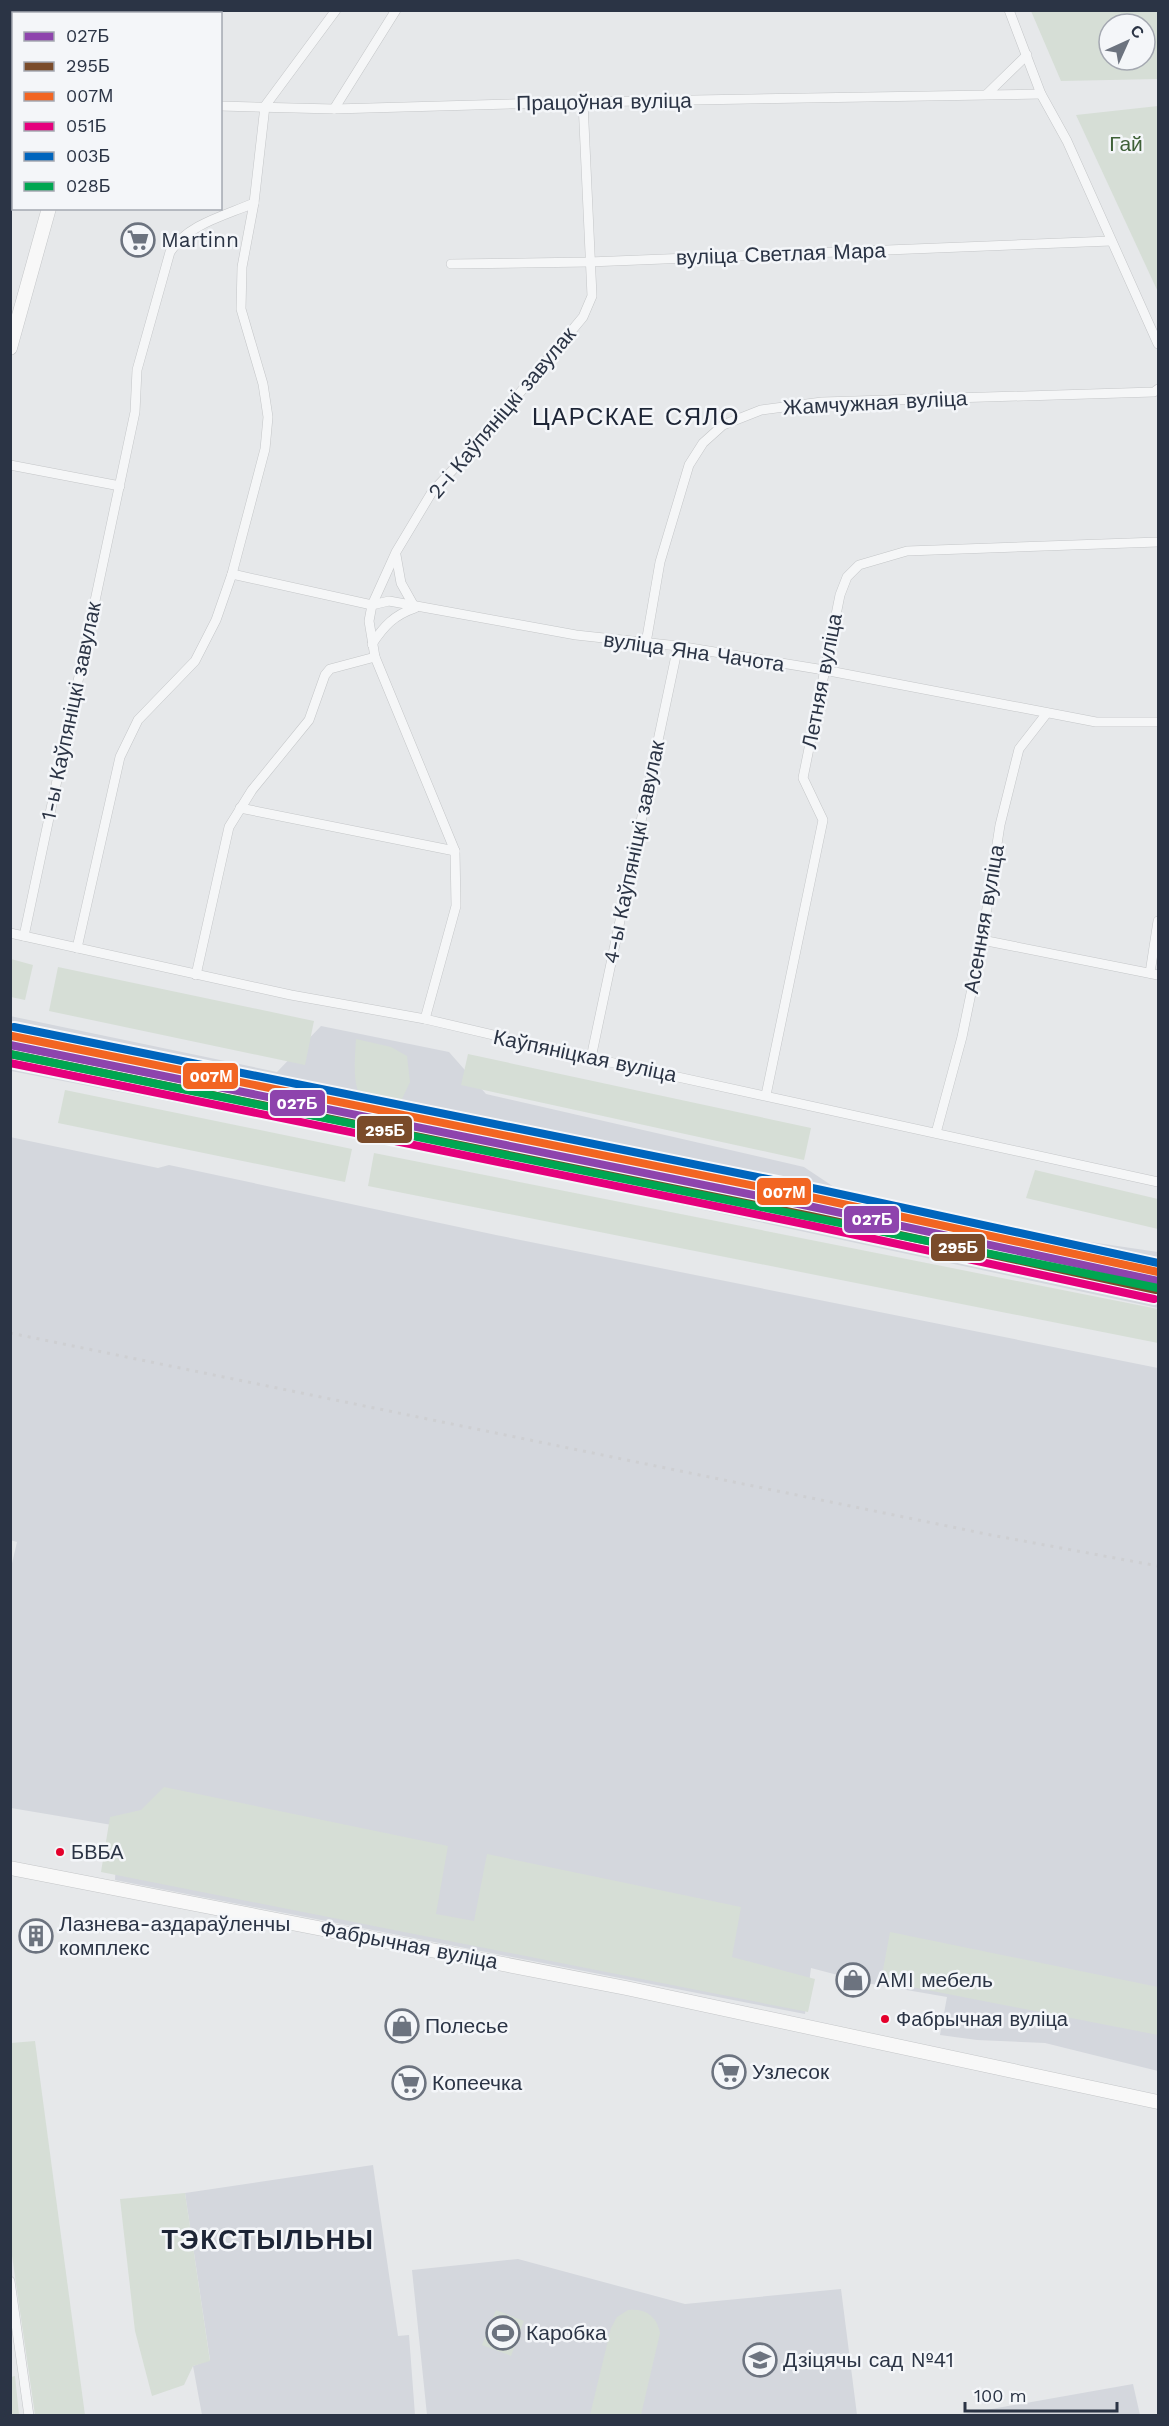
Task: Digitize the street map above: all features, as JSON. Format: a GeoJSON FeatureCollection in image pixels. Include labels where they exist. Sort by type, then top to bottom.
{"type":"FeatureCollection","features":[{"type":"Feature","properties":{"kind":"main road"},"geometry":{"type":"LineString","coordinates":[[10,348],[48,210]]}},
{"type":"Feature","properties":{"kind":"main road","name":"Фабрычная вуліца"},"geometry":{"type":"LineString","coordinates":[[10,1868],[626,1988],[1158,2102]]}},
{"type":"Feature","properties":{"kind":"street"},"geometry":{"type":"LineString","coordinates":[[77,948],[120,758],[138,720],[195,661],[216,620],[232,574],[265,449],[267,417],[263,384],[241,309],[242,267],[254,203],[265,106],[336,10]]}},
{"type":"Feature","properties":{"kind":"street"},"geometry":{"type":"LineString","coordinates":[[334,109],[396,10]]}},
{"type":"Feature","properties":{"kind":"street"},"geometry":{"type":"LineString","coordinates":[[1009,10],[1041,94],[1067,141],[1158,344]]}},
{"type":"Feature","properties":{"kind":"street"},"geometry":{"type":"LineString","coordinates":[[987,94],[1026,55]]}},
{"type":"Feature","properties":{"kind":"street","name":"Працоўная вуліца"},"geometry":{"type":"LineString","coordinates":[[222,106],[334,109],[1041,94]]}},
{"type":"Feature","properties":{"kind":"street","name":"2-і Каўпяніцкі завулак"},"geometry":{"type":"LineString","coordinates":[[425,1019],[456,906],[455,851],[375,657],[369,621],[372,605],[396,552],[432,492],[478,443],[583,317],[592,296],[583,102]]}},
{"type":"Feature","properties":{"kind":"street","name":"1-ы Каўпяніцкі завулак"},"geometry":{"type":"LineString","coordinates":[[24,936],[135,412],[137,370],[170,252],[179,238],[191,230],[254,203]]}},
{"type":"Feature","properties":{"kind":"street","name":"вуліца Светлая Мара"},"geometry":{"type":"LineString","coordinates":[[451,264],[589,262],[1111,241]]}},
{"type":"Feature","properties":{"kind":"street","name":"Жамчужная вуліца"},"geometry":{"type":"LineString","coordinates":[[646,643],[660,562],[689,465],[703,443],[723,425],[760,410],[822,402],[1154,392],[1158,389]]}},
{"type":"Feature","properties":{"kind":"street"},"geometry":{"type":"LineString","coordinates":[[10,465],[120,486]]}},
{"type":"Feature","properties":{"kind":"street","name":"Летняя вуліца"},"geometry":{"type":"LineString","coordinates":[[766,1095],[823,820],[803,778],[840,595],[847,578],[859,565],[906,551],[1158,542]]}},
{"type":"Feature","properties":{"kind":"street"},"geometry":{"type":"LineString","coordinates":[[372,644],[397,614],[414,608],[401,583],[396,552]]}},
{"type":"Feature","properties":{"kind":"street","name":"вуліца Яна Чачота"},"geometry":{"type":"LineString","coordinates":[[232,574],[372,605],[389,602],[576,635],[678,646],[824,670],[1096,722],[1158,722]]}},
{"type":"Feature","properties":{"kind":"street","name":"4-ы Каўпяніцкі завулак"},"geometry":{"type":"LineString","coordinates":[[591,1058],[678,646]]}},
{"type":"Feature","properties":{"kind":"street"},"geometry":{"type":"LineString","coordinates":[[196,975],[229,826],[240,808],[309,720],[319,688],[330,669],[375,657]]}},
{"type":"Feature","properties":{"kind":"street","name":"Асенняя вуліца"},"geometry":{"type":"LineString","coordinates":[[936,1133],[963,1037],[982,940],[1000,825],[1019,749],[1047,713]]}},
{"type":"Feature","properties":{"kind":"street"},"geometry":{"type":"LineString","coordinates":[[240,808],[455,851]]}},
{"type":"Feature","properties":{"kind":"street"},"geometry":{"type":"LineString","coordinates":[[982,940],[1154,974],[1158,921]]}},
{"type":"Feature","properties":{"kind":"street","name":"Каўпяніцкая вуліца"},"geometry":{"type":"LineString","coordinates":[[10,933],[291,995],[425,1019],[591,1058],[1158,1182]]}},
{"type":"Feature","properties":{"kind":"street"},"geometry":{"type":"LineString","coordinates":[[10,2281],[29,2415]]}},
{"type":"Feature","properties":{"kind":"shaded area"},"geometry":{"type":"Polygon","coordinates":[[[10,1016],[277,1072],[321,1026],[449,1052],[486,1094],[804,1167],[867,1209],[1158,1252],[1158,1308],[462,1158],[11,1071],[10,1016]]]}},
{"type":"Feature","properties":{"kind":"shaded area"},"geometry":{"type":"Polygon","coordinates":[[[10,1137],[158,1168],[169,1165],[496,1235],[1158,1368],[1158,2071],[1045,2043],[977,2040],[940,2035],[947,1997],[872,1984],[811,1968],[805,2014],[115,1880],[118,1826],[11,1808],[10,1572],[17,1542],[10,1540],[10,1137]]]}},
{"type":"Feature","properties":{"kind":"shaded area"},"geometry":{"type":"Polygon","coordinates":[[[373,2165],[398,2336],[409,2335],[415,2415],[202,2415],[193,2366],[210,2360],[185,2193],[373,2165]]]}},
{"type":"Feature","properties":{"kind":"shaded area"},"geometry":{"type":"Polygon","coordinates":[[[518,2259],[685,2304],[841,2289],[857,2415],[427,2415],[412,2270],[518,2259]]]}},
{"type":"Feature","properties":{"kind":"shaded area"},"geometry":{"type":"Polygon","coordinates":[[[1133,2384],[1140,2415],[958,2415],[1133,2384]]]}},
{"type":"Feature","properties":{"kind":"green space"},"geometry":{"type":"Polygon","coordinates":[[[1031,11],[1158,11],[1158,79],[1061,81],[1031,11]]]}},
{"type":"Feature","properties":{"kind":"green space","name":"Гай"},"geometry":{"type":"Polygon","coordinates":[[[1158,106],[1158,292],[1076,115],[1158,106]]]}},
{"type":"Feature","properties":{"kind":"green space"},"geometry":{"type":"Polygon","coordinates":[[[11,959],[33,965],[25,1000],[11,997],[11,959]]]}},
{"type":"Feature","properties":{"kind":"green space"},"geometry":{"type":"Polygon","coordinates":[[[58,967],[314,1021],[305,1065],[49,1011],[58,967]]]}},
{"type":"Feature","properties":{"kind":"green space"},"geometry":{"type":"Polygon","coordinates":[[[356,1039],[391,1047],[407,1056],[410,1082],[402,1099],[384,1104],[372,1104],[363,1099],[355,1079],[356,1039]]]}},
{"type":"Feature","properties":{"kind":"green space"},"geometry":{"type":"Polygon","coordinates":[[[468,1054],[811,1128],[804,1160],[461,1085],[468,1054]]]}},
{"type":"Feature","properties":{"kind":"green space"},"geometry":{"type":"Polygon","coordinates":[[[65,1090],[352,1149],[345,1182],[58,1123],[65,1090]]]}},
{"type":"Feature","properties":{"kind":"green space"},"geometry":{"type":"Polygon","coordinates":[[[374,1153],[1158,1309],[1158,1343],[368,1186],[374,1153]]]}},
{"type":"Feature","properties":{"kind":"green space"},"geometry":{"type":"Polygon","coordinates":[[[1035,1170],[1158,1199],[1158,1229],[1026,1198],[1035,1170]]]}},
{"type":"Feature","properties":{"kind":"green space"},"geometry":{"type":"Polygon","coordinates":[[[164,1787],[448,1846],[436,1914],[474,1921],[487,1854],[741,1907],[732,1957],[815,1979],[808,2012],[101,1872],[110,1817],[141,1810],[164,1787]]]}},
{"type":"Feature","properties":{"kind":"green space"},"geometry":{"type":"Polygon","coordinates":[[[890,1932],[1158,1987],[1158,2035],[881,1981],[890,1932]]]}},
{"type":"Feature","properties":{"kind":"green space"},"geometry":{"type":"Polygon","coordinates":[[[35,2041],[85,2415],[35,2415],[10,2242],[11,2043],[35,2041]]]}},
{"type":"Feature","properties":{"kind":"green space"},"geometry":{"type":"Polygon","coordinates":[[[185,2193],[210,2361],[193,2366],[184,2385],[152,2396],[135,2331],[120,2199],[185,2193]]]}},
{"type":"Feature","properties":{"kind":"green space","name":"Каробка"},"geometry":{"type":"Polygon","coordinates":[[[496,2310],[524,2321],[511,2356],[482,2345],[496,2310]]]}},
{"type":"Feature","properties":{"kind":"green space"},"geometry":{"type":"Polygon","coordinates":[[[628,2310],[640,2310],[649,2314],[656,2322],[660,2333],[641,2415],[590,2415],[611,2328],[617,2317],[628,2310]]]}},
{"type":"Feature","properties":{"kind":"green space"},"geometry":{"type":"Polygon","coordinates":[[[15,2376],[19,2415],[11,2415],[11,2377],[15,2376]]]}},
{"type":"Feature","properties":{"kind":"railway"},"geometry":{"type":"LineString","coordinates":[[10,1333],[991,1535],[1158,1566]]}},
{"type":"Feature","properties":{"kind":"transit line","name":"003Б"},"geometry":{"type":"LineString","coordinates":[[14,1027],[817,1189],[1158,1263]]}},
{"type":"Feature","properties":{"kind":"transit line","name":"007М"},"geometry":{"type":"LineString","coordinates":[[12,1036],[815,1198],[1158,1272]]}},
{"type":"Feature","properties":{"kind":"transit line","name":"027Б"},"geometry":{"type":"LineString","coordinates":[[10,1045],[813,1207],[1158,1281]]}},
{"type":"Feature","properties":{"kind":"transit line","name":"295Б"},"geometry":{"type":"LineString","coordinates":[[10,1054],[811,1216],[1156,1290]]}},
{"type":"Feature","properties":{"kind":"transit line","name":"028Б"},"geometry":{"type":"LineString","coordinates":[[10,1054],[1158,1288]]}},
{"type":"Feature","properties":{"kind":"transit line","name":"051Б"},"geometry":{"type":"LineString","coordinates":[[10,1063],[809,1225],[1154,1299]]}},
{"type":"Feature","properties":{"kind":"place","name":"Martinn"},"geometry":{"type":"Point","coordinates":[138,240]}},
{"type":"Feature","properties":{"kind":"place","name":"БВБА"},"geometry":{"type":"Point","coordinates":[60,1852]}},
{"type":"Feature","properties":{"kind":"place","name":"Лазнева-аздараўленчы комплекс"},"geometry":{"type":"Point","coordinates":[36,1936]}},
{"type":"Feature","properties":{"kind":"place","name":"AMI мебель"},"geometry":{"type":"Point","coordinates":[853,1980]}},
{"type":"Feature","properties":{"kind":"place","name":"Фабрычная вуліца"},"geometry":{"type":"Point","coordinates":[885,2019]}},
{"type":"Feature","properties":{"kind":"place","name":"Полесье"},"geometry":{"type":"Point","coordinates":[402,2026]}},
{"type":"Feature","properties":{"kind":"place","name":"Узлесок"},"geometry":{"type":"Point","coordinates":[729,2072]}},
{"type":"Feature","properties":{"kind":"place","name":"Копеечка"},"geometry":{"type":"Point","coordinates":[409,2083]}},
{"type":"Feature","properties":{"kind":"place","name":"Каробка"},"geometry":{"type":"Point","coordinates":[503,2333]}},
{"type":"Feature","properties":{"kind":"place","name":"Дзіцячы сад №41"},"geometry":{"type":"Point","coordinates":[760,2360]}},
{"type":"Feature","properties":{"kind":"district","name":"ЦАРСКАЕ СЯЛО"},"geometry":{"type":"Point","coordinates":[636,417]}},
{"type":"Feature","properties":{"kind":"district","name":"ТЭКСТЫЛЬНЫ"},"geometry":{"type":"Point","coordinates":[268,2240]}}]}
